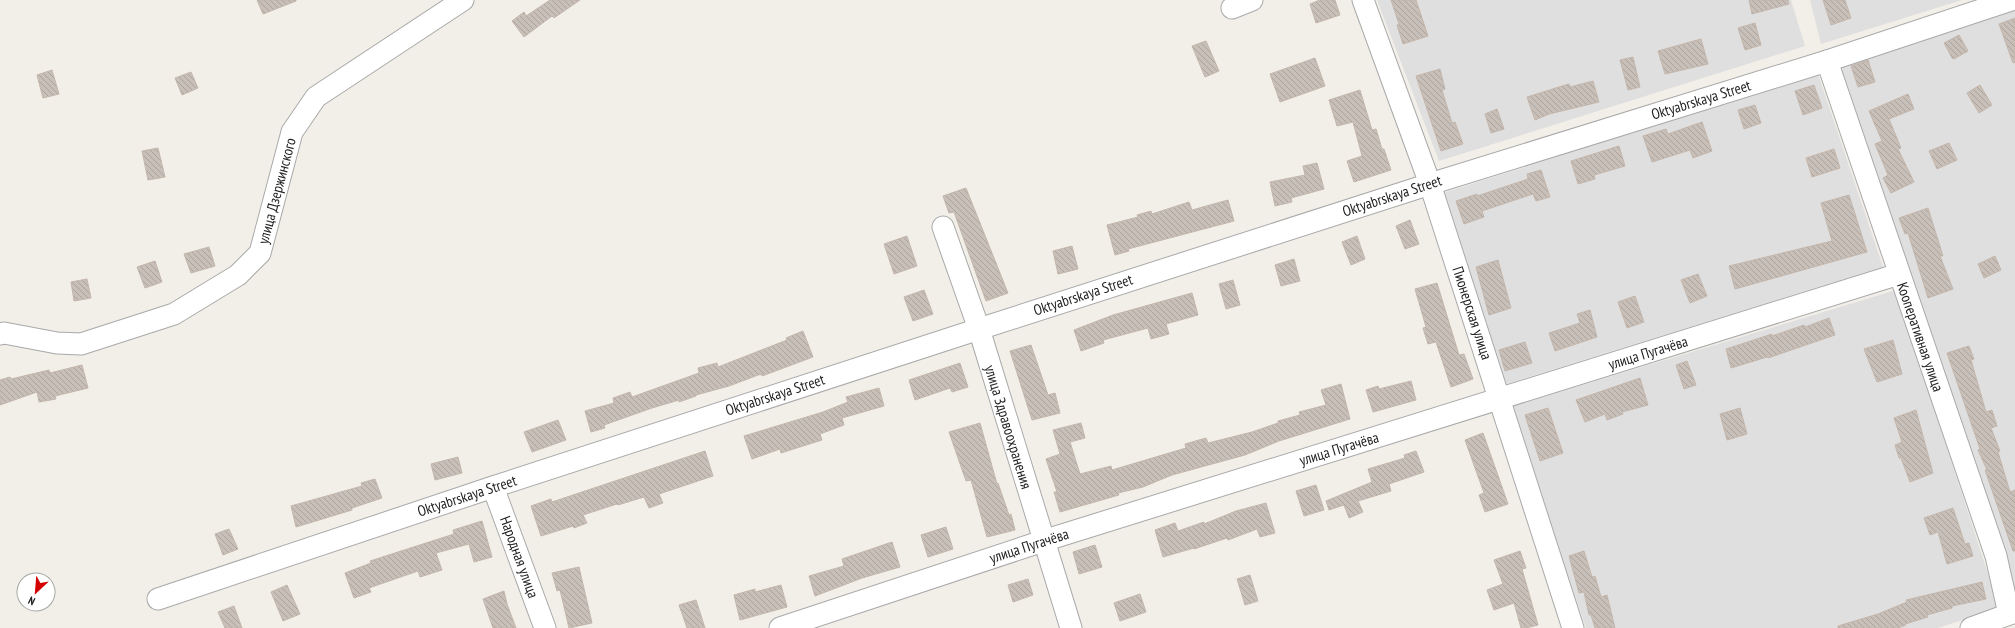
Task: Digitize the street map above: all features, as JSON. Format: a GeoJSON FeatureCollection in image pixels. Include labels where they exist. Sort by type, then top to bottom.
{"type":"FeatureCollection","features":[{"type":"Feature","properties":{"kind":"street","name":"улица Дзержинского"},"geometry":{"type":"LineString","coordinates":[[0,334],[4,333],[57,343],[81,344],[174,314],[238,275],[260,253],[292,132],[316,97],[463,0]]}},
{"type":"Feature","properties":{"kind":"street"},"geometry":{"type":"LineString","coordinates":[[1232,8],[1252,0]]}},
{"type":"Feature","properties":{"kind":"street","name":"Пионерская улица"},"geometry":{"type":"LineString","coordinates":[[1363,0],[1430,184],[1573,628]]}},
{"type":"Feature","properties":{"kind":"street","name":"Oktyabrskaya Street"},"geometry":{"type":"LineString","coordinates":[[158,599],[493,487],[979,329],[1430,184],[1827,61],[2011,0]]}},
{"type":"Feature","properties":{"kind":"street","name":"Кооперативная улица"},"geometry":{"type":"LineString","coordinates":[[1827,61],[1996,556],[2012,613]]}},
{"type":"Feature","properties":{"kind":"street","name":"улица Здравоохранения"},"geometry":{"type":"LineString","coordinates":[[943,227],[979,329],[1071,628]]}},
{"type":"Feature","properties":{"kind":"street","name":"улица Пугачёва"},"geometry":{"type":"LineString","coordinates":[[780,628],[1043,541],[1500,400],[1899,274]]}},
{"type":"Feature","properties":{"kind":"street","name":"Народная улица"},"geometry":{"type":"LineString","coordinates":[[493,487],[545,628]]}},
{"type":"Feature","properties":{"kind":"street"},"geometry":{"type":"LineString","coordinates":[[1971,628],[2012,613]]}},
{"type":"Feature","properties":{"kind":"shaded area"},"geometry":{"type":"Polygon","coordinates":[[[1377,0],[1791,0],[1805,46],[1439,161],[1377,0]]]}},
{"type":"Feature","properties":{"kind":"shaded area"},"geometry":{"type":"Polygon","coordinates":[[[1810,0],[1962,0],[1821,44],[1810,0]]]}},
{"type":"Feature","properties":{"kind":"shaded area"},"geometry":{"type":"Polygon","coordinates":[[[2015,6],[2015,598],[1839,65],[2015,6]]]}},
{"type":"Feature","properties":{"kind":"shaded area"},"geometry":{"type":"Polygon","coordinates":[[[1818,74],[1883,267],[1506,384],[1440,194],[1818,74]]]}},
{"type":"Feature","properties":{"kind":"shaded area"},"geometry":{"type":"Polygon","coordinates":[[[1896,290],[1999,608],[1938,628],[1586,628],[1510,407],[1896,290]]]}},
{"type":"Feature","properties":{"kind":"building"},"geometry":{"type":"Polygon","coordinates":[[[257,0],[296,0],[296,1],[263,14],[257,0]]]}},
{"type":"Feature","properties":{"kind":"building"},"geometry":{"type":"Polygon","coordinates":[[[550,0],[580,0],[554,18],[552,16],[524,37],[512,21],[524,12],[526,16],[550,0]]]}},
{"type":"Feature","properties":{"kind":"building"},"geometry":{"type":"Polygon","coordinates":[[[1320,0],[1335,0],[1340,15],[1316,23],[1310,4],[1320,0]]]}},
{"type":"Feature","properties":{"kind":"building"},"geometry":{"type":"Polygon","coordinates":[[[1391,0],[1416,0],[1428,36],[1403,44],[1397,25],[1399,24],[1391,0]]]}},
{"type":"Feature","properties":{"kind":"building"},"geometry":{"type":"Polygon","coordinates":[[[1749,0],[1788,0],[1789,4],[1752,14],[1749,0]]]}},
{"type":"Feature","properties":{"kind":"building"},"geometry":{"type":"Polygon","coordinates":[[[1823,0],[1845,0],[1851,18],[1831,25],[1823,0]]]}},
{"type":"Feature","properties":{"kind":"building"},"geometry":{"type":"Polygon","coordinates":[[[2015,18],[2015,62],[2013,63],[1999,24],[2015,18]]]}},
{"type":"Feature","properties":{"kind":"building"},"geometry":{"type":"Polygon","coordinates":[[[1755,23],[1761,45],[1745,50],[1738,28],[1755,23]]]}},
{"type":"Feature","properties":{"kind":"building"},"geometry":{"type":"Polygon","coordinates":[[[1959,35],[1968,51],[1954,59],[1944,43],[1959,35]]]}},
{"type":"Feature","properties":{"kind":"building"},"geometry":{"type":"Polygon","coordinates":[[[1701,39],[1708,64],[1665,74],[1658,51],[1701,39]]]}},
{"type":"Feature","properties":{"kind":"building"},"geometry":{"type":"Polygon","coordinates":[[[1206,41],[1219,71],[1205,77],[1192,46],[1206,41]]]}},
{"type":"Feature","properties":{"kind":"building"},"geometry":{"type":"Polygon","coordinates":[[[1633,57],[1640,87],[1628,90],[1620,60],[1633,57]]]}},
{"type":"Feature","properties":{"kind":"building"},"geometry":{"type":"Polygon","coordinates":[[[1315,58],[1325,86],[1280,102],[1270,74],[1315,58]]]}},
{"type":"Feature","properties":{"kind":"building"},"geometry":{"type":"Polygon","coordinates":[[[1868,60],[1875,82],[1858,87],[1851,66],[1868,60]]]}},
{"type":"Feature","properties":{"kind":"building"},"geometry":{"type":"Polygon","coordinates":[[[1440,69],[1445,89],[1442,90],[1452,123],[1455,122],[1463,144],[1441,151],[1416,76],[1440,69]]]}},
{"type":"Feature","properties":{"kind":"building"},"geometry":{"type":"Polygon","coordinates":[[[52,70],[59,94],[43,98],[37,75],[52,70]]]}},
{"type":"Feature","properties":{"kind":"building"},"geometry":{"type":"Polygon","coordinates":[[[191,72],[198,88],[182,95],[175,78],[191,72]]]}},
{"type":"Feature","properties":{"kind":"building"},"geometry":{"type":"Polygon","coordinates":[[[1593,81],[1599,102],[1549,114],[1535,120],[1527,97],[1569,84],[1570,87],[1593,81]]]}},
{"type":"Feature","properties":{"kind":"building"},"geometry":{"type":"Polygon","coordinates":[[[1814,85],[1822,108],[1803,115],[1795,91],[1814,85]]]}},
{"type":"Feature","properties":{"kind":"building"},"geometry":{"type":"Polygon","coordinates":[[[1980,85],[1992,105],[1979,113],[1967,93],[1980,85]]]}},
{"type":"Feature","properties":{"kind":"building"},"geometry":{"type":"Polygon","coordinates":[[[1360,90],[1372,130],[1376,129],[1382,149],[1384,149],[1391,170],[1354,182],[1347,161],[1362,156],[1353,122],[1337,126],[1329,100],[1360,90]]]}},
{"type":"Feature","properties":{"kind":"building"},"geometry":{"type":"Polygon","coordinates":[[[1908,94],[1914,109],[1889,119],[1901,148],[1898,149],[1914,182],[1891,193],[1883,178],[1888,175],[1875,144],[1882,141],[1869,111],[1908,94]]]}},
{"type":"Feature","properties":{"kind":"building"},"geometry":{"type":"Polygon","coordinates":[[[1755,105],[1761,123],[1744,129],[1738,110],[1755,105]]]}},
{"type":"Feature","properties":{"kind":"building"},"geometry":{"type":"Polygon","coordinates":[[[1497,109],[1504,129],[1491,133],[1485,114],[1497,109]]]}},
{"type":"Feature","properties":{"kind":"building"},"geometry":{"type":"Polygon","coordinates":[[[1702,122],[1712,151],[1693,158],[1690,150],[1652,162],[1643,136],[1666,129],[1668,134],[1702,122]]]}},
{"type":"Feature","properties":{"kind":"building"},"geometry":{"type":"Polygon","coordinates":[[[1949,143],[1957,160],[1937,169],[1929,151],[1949,143]]]}},
{"type":"Feature","properties":{"kind":"building"},"geometry":{"type":"Polygon","coordinates":[[[1619,146],[1625,166],[1594,175],[1595,179],[1578,184],[1571,161],[1619,146]]]}},
{"type":"Feature","properties":{"kind":"building"},"geometry":{"type":"Polygon","coordinates":[[[158,148],[165,177],[148,180],[142,151],[158,148]]]}},
{"type":"Feature","properties":{"kind":"building"},"geometry":{"type":"Polygon","coordinates":[[[1834,149],[1840,168],[1812,177],[1806,158],[1834,149]]]}},
{"type":"Feature","properties":{"kind":"building"},"geometry":{"type":"Polygon","coordinates":[[[1317,163],[1324,189],[1291,198],[1292,202],[1275,206],[1270,182],[1305,175],[1303,166],[1317,163]]]}},
{"type":"Feature","properties":{"kind":"building"},"geometry":{"type":"Polygon","coordinates":[[[1541,170],[1550,197],[1536,201],[1533,194],[1482,211],[1484,217],[1464,224],[1456,201],[1477,194],[1477,196],[1528,179],[1527,174],[1541,170]]]}},
{"type":"Feature","properties":{"kind":"building"},"geometry":{"type":"Polygon","coordinates":[[[966,188],[1008,293],[986,301],[954,212],[949,213],[943,196],[966,188]]]}},
{"type":"Feature","properties":{"kind":"building"},"geometry":{"type":"Polygon","coordinates":[[[1849,195],[1867,252],[1735,289],[1729,266],[1832,241],[1821,203],[1849,195]]]}},
{"type":"Feature","properties":{"kind":"building"},"geometry":{"type":"Polygon","coordinates":[[[1228,200],[1234,221],[1128,249],[1129,251],[1115,255],[1107,225],[1138,217],[1137,215],[1151,211],[1152,214],[1189,202],[1192,210],[1228,200]]]}},
{"type":"Feature","properties":{"kind":"building"},"geometry":{"type":"Polygon","coordinates":[[[1928,208],[1943,256],[1940,256],[1953,289],[1928,298],[1908,233],[1905,234],[1899,218],[1928,208]]]}},
{"type":"Feature","properties":{"kind":"building"},"geometry":{"type":"Polygon","coordinates":[[[1410,220],[1419,244],[1405,249],[1396,226],[1410,220]]]}},
{"type":"Feature","properties":{"kind":"building"},"geometry":{"type":"Polygon","coordinates":[[[907,236],[917,266],[894,274],[884,244],[907,236]]]}},
{"type":"Feature","properties":{"kind":"building"},"geometry":{"type":"Polygon","coordinates":[[[1357,236],[1365,259],[1351,265],[1342,242],[1357,236]]]}},
{"type":"Feature","properties":{"kind":"building"},"geometry":{"type":"Polygon","coordinates":[[[1072,246],[1078,269],[1058,274],[1053,251],[1072,246]]]}},
{"type":"Feature","properties":{"kind":"building"},"geometry":{"type":"Polygon","coordinates":[[[209,247],[215,266],[191,273],[184,254],[209,247]]]}},
{"type":"Feature","properties":{"kind":"building"},"geometry":{"type":"Polygon","coordinates":[[[1995,256],[2001,270],[1984,278],[1978,264],[1995,256]]]}},
{"type":"Feature","properties":{"kind":"building"},"geometry":{"type":"Polygon","coordinates":[[[1294,259],[1300,281],[1281,286],[1275,265],[1294,259]]]}},
{"type":"Feature","properties":{"kind":"building"},"geometry":{"type":"Polygon","coordinates":[[[1498,260],[1511,308],[1489,315],[1476,267],[1498,260]]]}},
{"type":"Feature","properties":{"kind":"building"},"geometry":{"type":"Polygon","coordinates":[[[155,261],[162,282],[145,288],[137,267],[155,261]]]}},
{"type":"Feature","properties":{"kind":"building"},"geometry":{"type":"Polygon","coordinates":[[[1698,274],[1707,296],[1690,303],[1681,280],[1698,274]]]}},
{"type":"Feature","properties":{"kind":"building"},"geometry":{"type":"Polygon","coordinates":[[[87,279],[91,298],[74,301],[71,282],[87,279]]]}},
{"type":"Feature","properties":{"kind":"building"},"geometry":{"type":"Polygon","coordinates":[[[1233,280],[1240,305],[1226,309],[1219,284],[1233,280]]]}},
{"type":"Feature","properties":{"kind":"building"},"geometry":{"type":"Polygon","coordinates":[[[1437,283],[1459,355],[1464,354],[1473,379],[1451,387],[1436,342],[1428,344],[1423,328],[1426,327],[1415,289],[1437,283]]]}},
{"type":"Feature","properties":{"kind":"building"},"geometry":{"type":"Polygon","coordinates":[[[924,290],[933,314],[913,321],[904,297],[924,290]]]}},
{"type":"Feature","properties":{"kind":"building"},"geometry":{"type":"Polygon","coordinates":[[[1192,293],[1198,315],[1166,324],[1169,334],[1151,339],[1148,328],[1103,340],[1104,343],[1081,351],[1074,330],[1113,315],[1192,293]]]}},
{"type":"Feature","properties":{"kind":"building"},"geometry":{"type":"Polygon","coordinates":[[[1635,296],[1644,322],[1627,328],[1618,302],[1635,296]]]}},
{"type":"Feature","properties":{"kind":"building"},"geometry":{"type":"Polygon","coordinates":[[[1590,310],[1597,337],[1555,351],[1549,333],[1580,323],[1577,314],[1590,310]]]}},
{"type":"Feature","properties":{"kind":"building"},"geometry":{"type":"Polygon","coordinates":[[[1829,318],[1835,335],[1768,358],[1767,357],[1731,368],[1726,349],[1804,325],[1805,327],[1829,318]]]}},
{"type":"Feature","properties":{"kind":"building"},"geometry":{"type":"Polygon","coordinates":[[[803,331],[813,357],[762,376],[761,374],[679,402],[679,400],[652,408],[604,425],[605,428],[591,432],[585,411],[614,403],[613,398],[630,392],[632,397],[699,373],[698,368],[717,363],[718,367],[787,340],[786,338],[803,331]]]}},
{"type":"Feature","properties":{"kind":"building"},"geometry":{"type":"Polygon","coordinates":[[[1893,340],[1902,374],[1877,382],[1864,349],[1893,340]]]}},
{"type":"Feature","properties":{"kind":"building"},"geometry":{"type":"Polygon","coordinates":[[[1525,342],[1532,363],[1505,371],[1499,350],[1525,342]]]}},
{"type":"Feature","properties":{"kind":"building"},"geometry":{"type":"Polygon","coordinates":[[[1031,345],[1048,395],[1055,393],[1060,413],[1032,420],[1010,351],[1031,345]]]}},
{"type":"Feature","properties":{"kind":"building"},"geometry":{"type":"Polygon","coordinates":[[[1969,346],[1974,359],[1971,360],[1986,412],[1992,410],[1997,426],[1991,428],[2000,451],[1998,452],[2010,492],[2015,490],[2015,551],[2013,551],[1985,470],[1987,470],[1978,450],[1980,449],[1947,353],[1969,346]]]}},
{"type":"Feature","properties":{"kind":"building"},"geometry":{"type":"Polygon","coordinates":[[[1687,361],[1696,385],[1684,389],[1676,365],[1687,361]]]}},
{"type":"Feature","properties":{"kind":"building"},"geometry":{"type":"Polygon","coordinates":[[[960,363],[968,387],[952,392],[950,388],[915,400],[909,380],[960,363]]]}},
{"type":"Feature","properties":{"kind":"building"},"geometry":{"type":"Polygon","coordinates":[[[82,365],[88,388],[55,396],[56,399],[39,402],[37,392],[0,405],[0,380],[10,377],[11,379],[49,370],[50,373],[82,365]]]}},
{"type":"Feature","properties":{"kind":"building"},"geometry":{"type":"Polygon","coordinates":[[[1640,378],[1648,405],[1622,412],[1623,414],[1607,420],[1605,414],[1585,422],[1576,400],[1640,378]]]}},
{"type":"Feature","properties":{"kind":"building"},"geometry":{"type":"Polygon","coordinates":[[[1411,381],[1416,400],[1373,412],[1366,390],[1378,386],[1379,389],[1411,381]]]}},
{"type":"Feature","properties":{"kind":"building"},"geometry":{"type":"Polygon","coordinates":[[[1341,384],[1350,419],[1279,441],[1245,455],[1172,475],[1143,487],[1118,493],[1119,495],[1060,512],[1054,492],[1057,492],[1046,459],[1060,454],[1053,430],[1081,423],[1085,438],[1070,442],[1080,474],[1111,466],[1112,470],[1186,448],[1185,444],[1206,438],[1208,443],[1252,432],[1278,423],[1278,421],[1300,415],[1299,412],[1326,405],[1321,390],[1341,384]]]}},
{"type":"Feature","properties":{"kind":"building"},"geometry":{"type":"Polygon","coordinates":[[[879,388],[884,406],[842,418],[844,425],[820,434],[822,440],[781,453],[780,449],[752,459],[744,436],[823,412],[848,402],[846,397],[879,388]]]}},
{"type":"Feature","properties":{"kind":"building"},"geometry":{"type":"Polygon","coordinates":[[[1548,408],[1563,453],[1540,461],[1525,415],[1548,408]]]}},
{"type":"Feature","properties":{"kind":"building"},"geometry":{"type":"Polygon","coordinates":[[[1740,408],[1747,434],[1727,440],[1720,414],[1740,408]]]}},
{"type":"Feature","properties":{"kind":"building"},"geometry":{"type":"Polygon","coordinates":[[[1916,410],[1933,473],[1910,482],[1895,445],[1902,442],[1894,418],[1916,410]]]}},
{"type":"Feature","properties":{"kind":"building"},"geometry":{"type":"Polygon","coordinates":[[[558,420],[566,440],[532,452],[524,432],[558,420]]]}},
{"type":"Feature","properties":{"kind":"building"},"geometry":{"type":"Polygon","coordinates":[[[980,423],[997,484],[998,483],[1009,515],[1011,514],[1015,530],[987,537],[971,480],[966,481],[949,432],[980,423]]]}},
{"type":"Feature","properties":{"kind":"building"},"geometry":{"type":"Polygon","coordinates":[[[1483,433],[1508,504],[1485,512],[1479,495],[1484,493],[1465,440],[1483,433]]]}},
{"type":"Feature","properties":{"kind":"building"},"geometry":{"type":"Polygon","coordinates":[[[705,451],[713,476],[659,494],[663,503],[649,508],[644,497],[618,505],[617,504],[583,515],[587,523],[574,528],[573,526],[541,536],[531,506],[551,499],[552,502],[705,451]]]}},
{"type":"Feature","properties":{"kind":"building"},"geometry":{"type":"Polygon","coordinates":[[[1416,451],[1424,472],[1389,484],[1391,491],[1358,501],[1363,512],[1349,518],[1344,505],[1329,510],[1326,501],[1372,482],[1368,469],[1405,458],[1404,455],[1416,451]]]}},
{"type":"Feature","properties":{"kind":"building"},"geometry":{"type":"Polygon","coordinates":[[[458,457],[462,473],[435,480],[431,464],[458,457]]]}},
{"type":"Feature","properties":{"kind":"building"},"geometry":{"type":"Polygon","coordinates":[[[375,479],[382,498],[352,508],[352,510],[296,527],[291,506],[362,486],[361,483],[375,479]]]}},
{"type":"Feature","properties":{"kind":"building"},"geometry":{"type":"Polygon","coordinates":[[[1316,485],[1324,510],[1304,516],[1296,491],[1316,485]]]}},
{"type":"Feature","properties":{"kind":"building"},"geometry":{"type":"Polygon","coordinates":[[[1266,503],[1275,533],[1260,537],[1257,529],[1228,540],[1227,538],[1163,557],[1155,530],[1175,523],[1178,531],[1204,522],[1204,524],[1236,511],[1266,503]]]}},
{"type":"Feature","properties":{"kind":"building"},"geometry":{"type":"Polygon","coordinates":[[[1953,508],[1965,544],[1969,543],[1973,556],[1947,564],[1938,532],[1930,535],[1924,518],[1953,508]]]}},
{"type":"Feature","properties":{"kind":"building"},"geometry":{"type":"Polygon","coordinates":[[[482,521],[492,557],[474,562],[469,544],[436,553],[442,570],[420,577],[418,571],[369,588],[371,592],[354,598],[345,573],[371,563],[370,561],[454,534],[453,530],[482,521]]]}},
{"type":"Feature","properties":{"kind":"building"},"geometry":{"type":"Polygon","coordinates":[[[946,527],[953,549],[928,557],[921,535],[946,527]]]}},
{"type":"Feature","properties":{"kind":"building"},"geometry":{"type":"Polygon","coordinates":[[[229,529],[238,549],[223,555],[215,534],[229,529]]]}},
{"type":"Feature","properties":{"kind":"building"},"geometry":{"type":"Polygon","coordinates":[[[892,542],[900,567],[862,578],[815,596],[809,576],[844,566],[842,559],[892,542]]]}},
{"type":"Feature","properties":{"kind":"building"},"geometry":{"type":"Polygon","coordinates":[[[1095,545],[1102,567],[1079,574],[1073,552],[1095,545]]]}},
{"type":"Feature","properties":{"kind":"building"},"geometry":{"type":"Polygon","coordinates":[[[1520,551],[1526,568],[1522,569],[1538,625],[1526,628],[1521,628],[1514,603],[1494,610],[1487,590],[1503,584],[1494,560],[1520,551]]]}},
{"type":"Feature","properties":{"kind":"building"},"geometry":{"type":"Polygon","coordinates":[[[1584,551],[1592,577],[1595,576],[1601,597],[1607,595],[1615,628],[1595,628],[1591,615],[1589,615],[1584,592],[1579,593],[1569,556],[1584,551]]]}},
{"type":"Feature","properties":{"kind":"building"},"geometry":{"type":"Polygon","coordinates":[[[579,567],[592,623],[569,628],[560,590],[557,591],[552,573],[579,567]]]}},
{"type":"Feature","properties":{"kind":"building"},"geometry":{"type":"Polygon","coordinates":[[[1250,575],[1258,601],[1245,605],[1237,579],[1250,575]]]}},
{"type":"Feature","properties":{"kind":"building"},"geometry":{"type":"Polygon","coordinates":[[[1028,579],[1033,595],[1013,602],[1008,585],[1028,579]]]}},
{"type":"Feature","properties":{"kind":"building"},"geometry":{"type":"Polygon","coordinates":[[[1982,582],[1986,599],[1952,606],[1952,608],[1927,615],[1928,617],[1905,624],[1906,625],[1898,628],[1838,628],[1838,626],[1878,614],[1907,602],[1906,600],[1982,582]]]}},
{"type":"Feature","properties":{"kind":"building"},"geometry":{"type":"Polygon","coordinates":[[[287,585],[300,614],[283,621],[271,592],[287,585]]]}},
{"type":"Feature","properties":{"kind":"building"},"geometry":{"type":"Polygon","coordinates":[[[781,585],[787,607],[740,620],[734,595],[755,589],[755,592],[781,585]]]}},
{"type":"Feature","properties":{"kind":"building"},"geometry":{"type":"Polygon","coordinates":[[[504,591],[516,628],[493,628],[483,599],[504,591]]]}},
{"type":"Feature","properties":{"kind":"building"},"geometry":{"type":"Polygon","coordinates":[[[1140,594],[1146,612],[1120,621],[1114,603],[1140,594]]]}},
{"type":"Feature","properties":{"kind":"building"},"geometry":{"type":"Polygon","coordinates":[[[696,600],[705,628],[687,628],[679,605],[696,600]]]}},
{"type":"Feature","properties":{"kind":"building"},"geometry":{"type":"Polygon","coordinates":[[[234,606],[242,628],[225,628],[218,612],[234,606]]]}}]}
